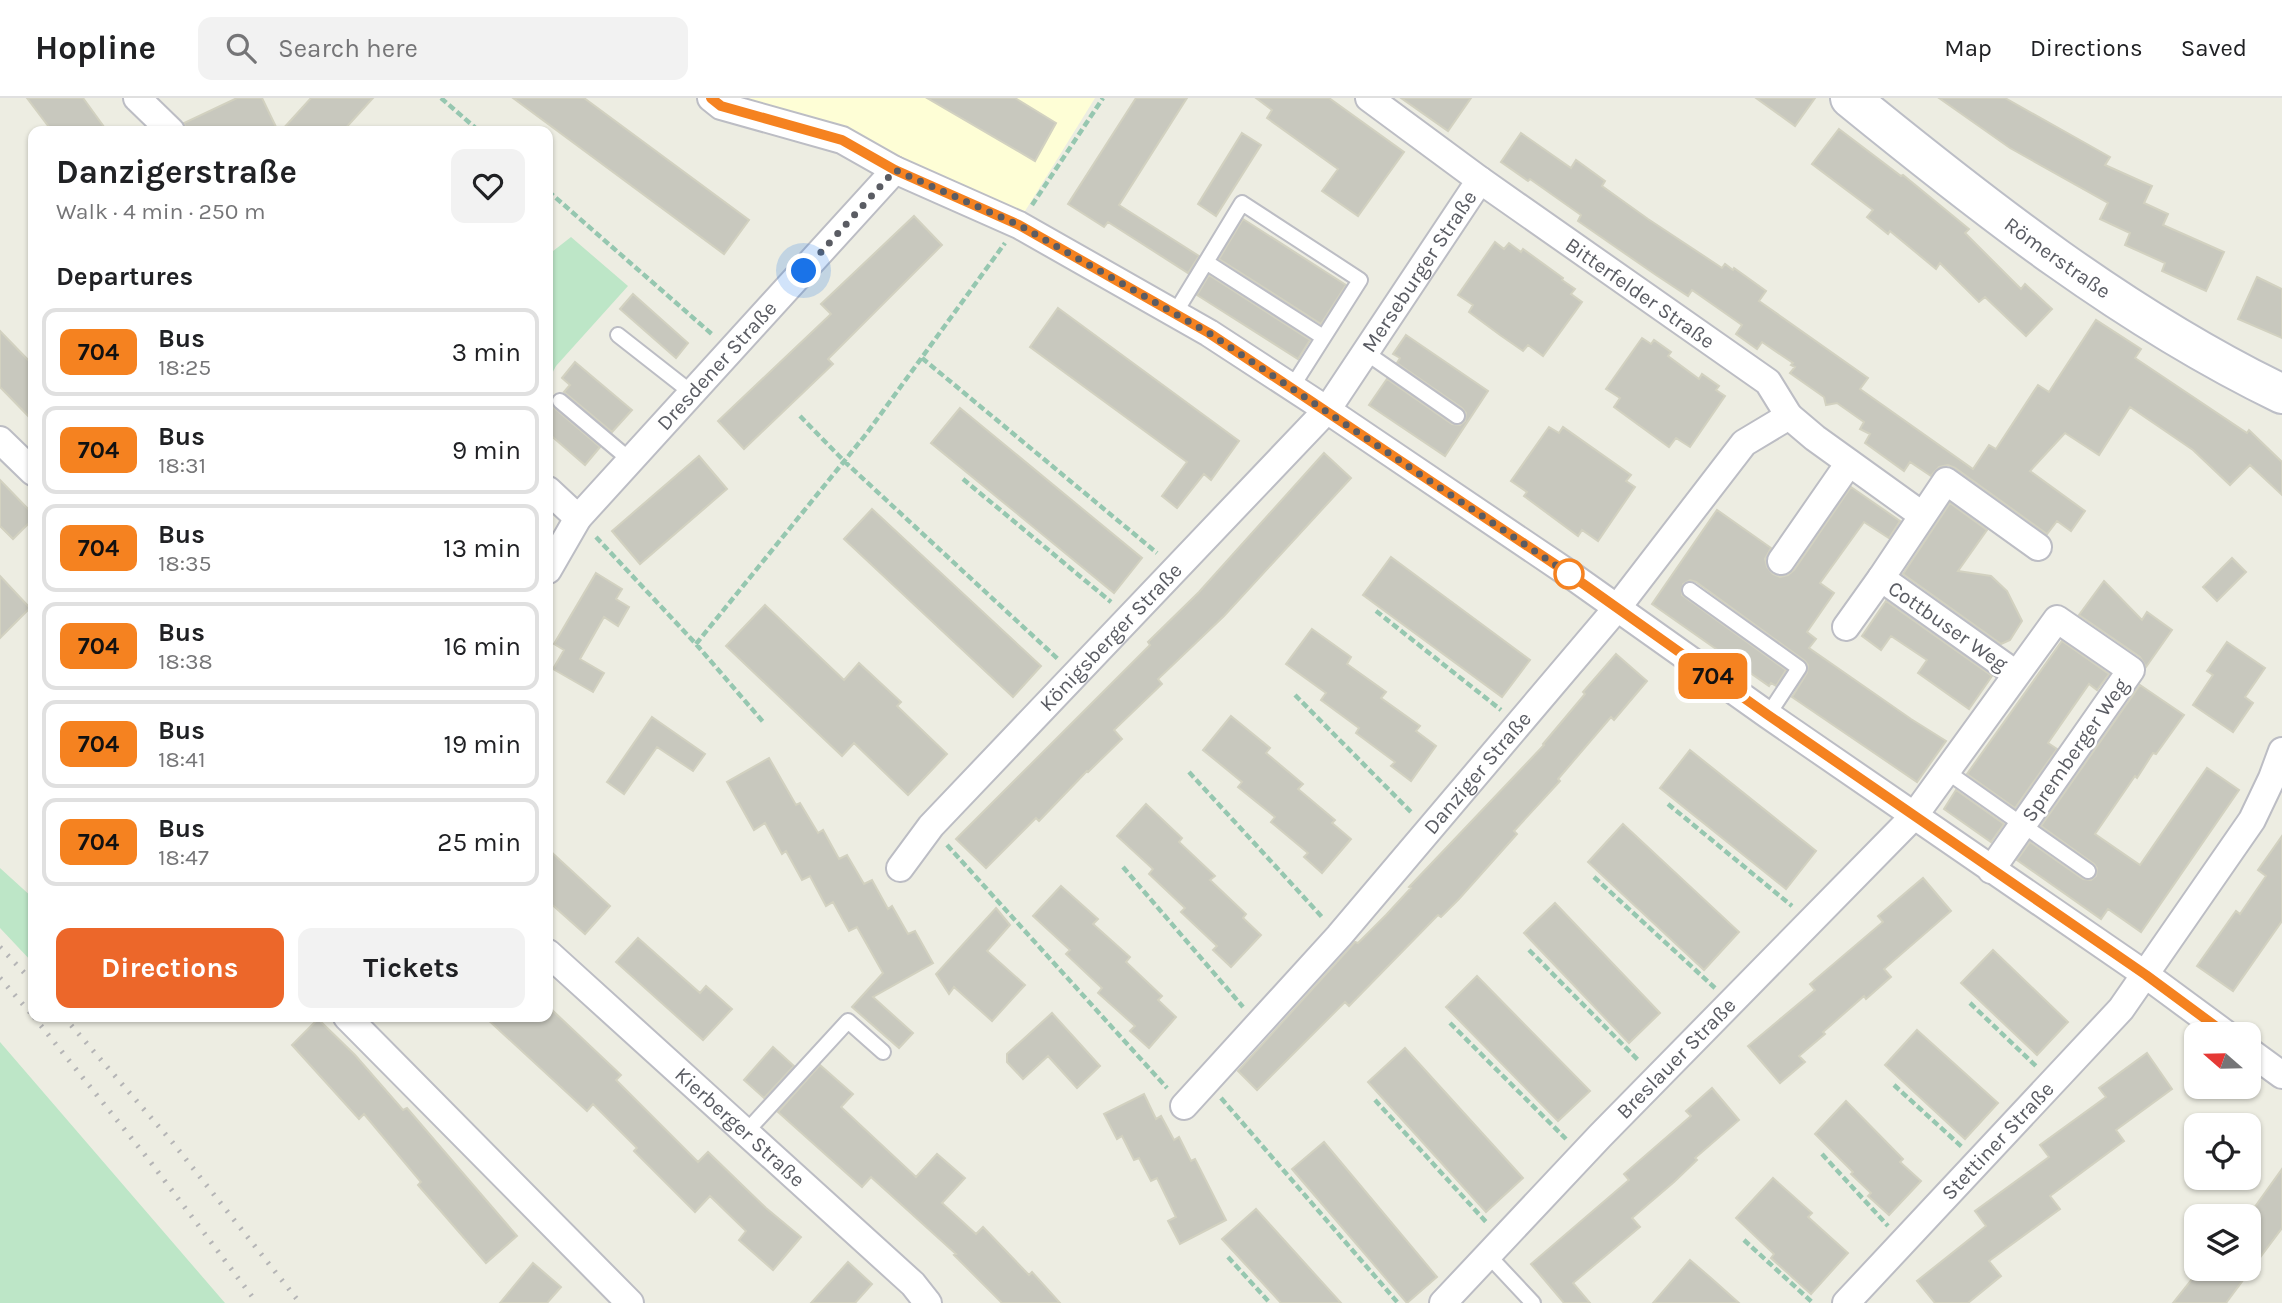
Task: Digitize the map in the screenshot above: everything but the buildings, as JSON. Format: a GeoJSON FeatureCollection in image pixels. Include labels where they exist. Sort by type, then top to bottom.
{"type":"FeatureCollection","features":[{"type":"Feature","properties":{"kind":"main road","name":"Römerstraße"},"geometry":{"type":"LineString","coordinates":[[1850,98],[2027,235],[2116,299],[2175,337],[2282,394]]}},
{"type":"Feature","properties":{"kind":"street"},"geometry":{"type":"LineString","coordinates":[[136,98],[167,126]]}},
{"type":"Feature","properties":{"kind":"street"},"geometry":{"type":"LineString","coordinates":[[711,98],[721,106],[842,140],[895,170],[1019,225],[1175,313],[1327,410],[1617,608],[2210,1022]]}},
{"type":"Feature","properties":{"kind":"street","name":"Merseburger Straße"},"geometry":{"type":"LineString","coordinates":[[1327,410],[1480,180],[1369,98]]}},
{"type":"Feature","properties":{"kind":"street","name":"Dresdener Straße"},"geometry":{"type":"LineString","coordinates":[[553,561],[578,518],[895,170]]}},
{"type":"Feature","properties":{"kind":"street","name":"Bitterfelder Straße"},"geometry":{"type":"LineString","coordinates":[[1480,180],[1768,382],[1789,416],[1922,515]]}},
{"type":"Feature","properties":{"kind":"street","name":"Königsberger Straße"},"geometry":{"type":"LineString","coordinates":[[900,868],[931,826],[1327,410]]}},
{"type":"Feature","properties":{"kind":"street"},"geometry":{"type":"LineString","coordinates":[[1617,608],[1744,443],[1789,416]]}},
{"type":"Feature","properties":{"kind":"street"},"geometry":{"type":"LineString","coordinates":[[0,440],[28,467]]}},
{"type":"Feature","properties":{"kind":"street"},"geometry":{"type":"LineString","coordinates":[[1781,561],[1849,463]]}},
{"type":"Feature","properties":{"kind":"street","name":"Cottbuser Weg"},"geometry":{"type":"LineString","coordinates":[[1846,627],[1946,481],[2038,547]]}},
{"type":"Feature","properties":{"kind":"street"},"geometry":{"type":"LineString","coordinates":[[553,494],[578,518]]}},
{"type":"Feature","properties":{"kind":"street","name":"Cottbuser Weg"},"geometry":{"type":"LineString","coordinates":[[1881,578],[2016,674]]}},
{"type":"Feature","properties":{"kind":"street","name":"Danziger Straße"},"geometry":{"type":"LineString","coordinates":[[1184,1107],[1339,936],[1617,608]]}},
{"type":"Feature","properties":{"kind":"street","name":"Cottbuser Weg"},"geometry":{"type":"LineString","coordinates":[[1914,816],[2057,619]]}},
{"type":"Feature","properties":{"kind":"street","name":"Spremberger Weg"},"geometry":{"type":"LineString","coordinates":[[1991,870],[2131,670],[2057,619]]}},
{"type":"Feature","properties":{"kind":"street","name":"Stettiner Straße"},"geometry":{"type":"LineString","coordinates":[[1846,1303],[2121,1009],[2252,820],[2282,751]]}},
{"type":"Feature","properties":{"kind":"street","name":"Breslauer Straße"},"geometry":{"type":"LineString","coordinates":[[1443,1303],[1582,1155],[1914,816]]}},
{"type":"Feature","properties":{"kind":"street","name":"Kierberger Straße"},"geometry":{"type":"LineString","coordinates":[[553,958],[913,1284],[928,1303]]}},
{"type":"Feature","properties":{"kind":"street"},"geometry":{"type":"LineString","coordinates":[[351,1022],[629,1303]]}},
{"type":"Feature","properties":{"kind":"street"},"geometry":{"type":"LineString","coordinates":[[2261,1060],[2282,1075]]}},
{"type":"Feature","properties":{"kind":"lane"},"geometry":{"type":"LineString","coordinates":[[1175,313],[1242,203],[1360,280],[1292,387]]}},
{"type":"Feature","properties":{"kind":"lane"},"geometry":{"type":"LineString","coordinates":[[1206,261],[1323,337]]}},
{"type":"Feature","properties":{"kind":"lane"},"geometry":{"type":"LineString","coordinates":[[618,335],[692,393]]}},
{"type":"Feature","properties":{"kind":"lane"},"geometry":{"type":"LineString","coordinates":[[1365,352],[1457,416]]}},
{"type":"Feature","properties":{"kind":"lane"},"geometry":{"type":"LineString","coordinates":[[561,401],[630,460]]}},
{"type":"Feature","properties":{"kind":"lane"},"geometry":{"type":"LineString","coordinates":[[1689,590],[1799,668],[1768,715]]}},
{"type":"Feature","properties":{"kind":"lane"},"geometry":{"type":"LineString","coordinates":[[1946,771],[2088,871]]}},
{"type":"Feature","properties":{"kind":"lane"},"geometry":{"type":"LineString","coordinates":[[746,1132],[848,1021],[883,1052]]}},
{"type":"Feature","properties":{"kind":"lane"},"geometry":{"type":"LineString","coordinates":[[1495,1248],[1533,1303]]}},
{"type":"Feature","properties":{"kind":"path"},"geometry":{"type":"LineString","coordinates":[[442,98],[474,126]]}},
{"type":"Feature","properties":{"kind":"path"},"geometry":{"type":"LineString","coordinates":[[696,644],[844,461],[922,358],[1019,225],[1104,98]]}},
{"type":"Feature","properties":{"kind":"path"},"geometry":{"type":"LineString","coordinates":[[553,195],[730,351]]}},
{"type":"Feature","properties":{"kind":"path"},"geometry":{"type":"LineString","coordinates":[[922,358],[1176,569]]}},
{"type":"Feature","properties":{"kind":"path"},"geometry":{"type":"LineString","coordinates":[[800,416],[844,461],[1075,675]]}},
{"type":"Feature","properties":{"kind":"path"},"geometry":{"type":"LineString","coordinates":[[964,480],[1130,618]]}},
{"type":"Feature","properties":{"kind":"path"},"geometry":{"type":"LineString","coordinates":[[578,518],[696,644],[764,723]]}},
{"type":"Feature","properties":{"kind":"path"},"geometry":{"type":"LineString","coordinates":[[1376,611],[1519,724]]}},
{"type":"Feature","properties":{"kind":"path"},"geometry":{"type":"LineString","coordinates":[[1295,695],[1429,830]]}},
{"type":"Feature","properties":{"kind":"path"},"geometry":{"type":"LineString","coordinates":[[1189,772],[1339,936]]}},
{"type":"Feature","properties":{"kind":"path"},"geometry":{"type":"LineString","coordinates":[[1668,804],[1811,922]]}},
{"type":"Feature","properties":{"kind":"path"},"geometry":{"type":"LineString","coordinates":[[931,826],[1184,1107]]}},
{"type":"Feature","properties":{"kind":"path"},"geometry":{"type":"LineString","coordinates":[[1123,867],[1259,1024]]}},
{"type":"Feature","properties":{"kind":"path"},"geometry":{"type":"LineString","coordinates":[[1594,877],[1730,1002]]}},
{"type":"Feature","properties":{"kind":"path"},"geometry":{"type":"LineString","coordinates":[[1529,950],[1657,1079]]}},
{"type":"Feature","properties":{"kind":"path"},"geometry":{"type":"LineString","coordinates":[[1970,1003],[2052,1082]]}},
{"type":"Feature","properties":{"kind":"path"},"geometry":{"type":"LineString","coordinates":[[1450,1023],[1582,1155]]}},
{"type":"Feature","properties":{"kind":"path"},"geometry":{"type":"LineString","coordinates":[[1207,1082],[1398,1303]]}},
{"type":"Feature","properties":{"kind":"path"},"geometry":{"type":"LineString","coordinates":[[1894,1085],[1978,1162]]}},
{"type":"Feature","properties":{"kind":"path"},"geometry":{"type":"LineString","coordinates":[[1374,1100],[1495,1248]]}},
{"type":"Feature","properties":{"kind":"path"},"geometry":{"type":"LineString","coordinates":[[1822,1154],[1903,1242]]}},
{"type":"Feature","properties":{"kind":"path"},"geometry":{"type":"LineString","coordinates":[[1744,1240],[1812,1303]]}},
{"type":"Feature","properties":{"kind":"path"},"geometry":{"type":"LineString","coordinates":[[1228,1257],[1270,1303]]}},
{"type":"Feature","properties":{"kind":"shaded area"},"geometry":{"type":"Polygon","coordinates":[[[748,98],[1095,98],[1022,216],[748,98]]]}},
{"type":"Feature","properties":{"kind":"shaded area"},"geometry":{"type":"Polygon","coordinates":[[[571,237],[628,286],[553,372],[553,251],[571,237]]]}},
{"type":"Feature","properties":{"kind":"shaded area"},"geometry":{"type":"Polygon","coordinates":[[[0,868],[28,893],[28,958],[0,928],[0,868]]]}},
{"type":"Feature","properties":{"kind":"shaded area"},"geometry":{"type":"Polygon","coordinates":[[[0,1042],[225,1303],[0,1303],[0,1042]]]}},
{"type":"Feature","properties":{"kind":"railway"},"geometry":{"type":"LineString","coordinates":[[0,947],[28,977]]}},
{"type":"Feature","properties":{"kind":"railway"},"geometry":{"type":"LineString","coordinates":[[0,978],[28,1010]]}},
{"type":"Feature","properties":{"kind":"railway"},"geometry":{"type":"LineString","coordinates":[[38,1022],[149,1160],[257,1303]]}},
{"type":"Feature","properties":{"kind":"railway"},"geometry":{"type":"LineString","coordinates":[[68,1022],[173,1143],[300,1303]]}},
{"type":"Feature","properties":{"kind":"bus line","name":"704"},"geometry":{"type":"LineString","coordinates":[[711,98],[721,106],[842,140],[895,170],[1019,225],[1209,333],[1568,573],[2210,1022]]}},
{"type":"Feature","properties":{"kind":"route"},"geometry":{"type":"LineString","coordinates":[[804,271],[895,170],[1019,225],[1209,333],[1569,574]]}}]}
